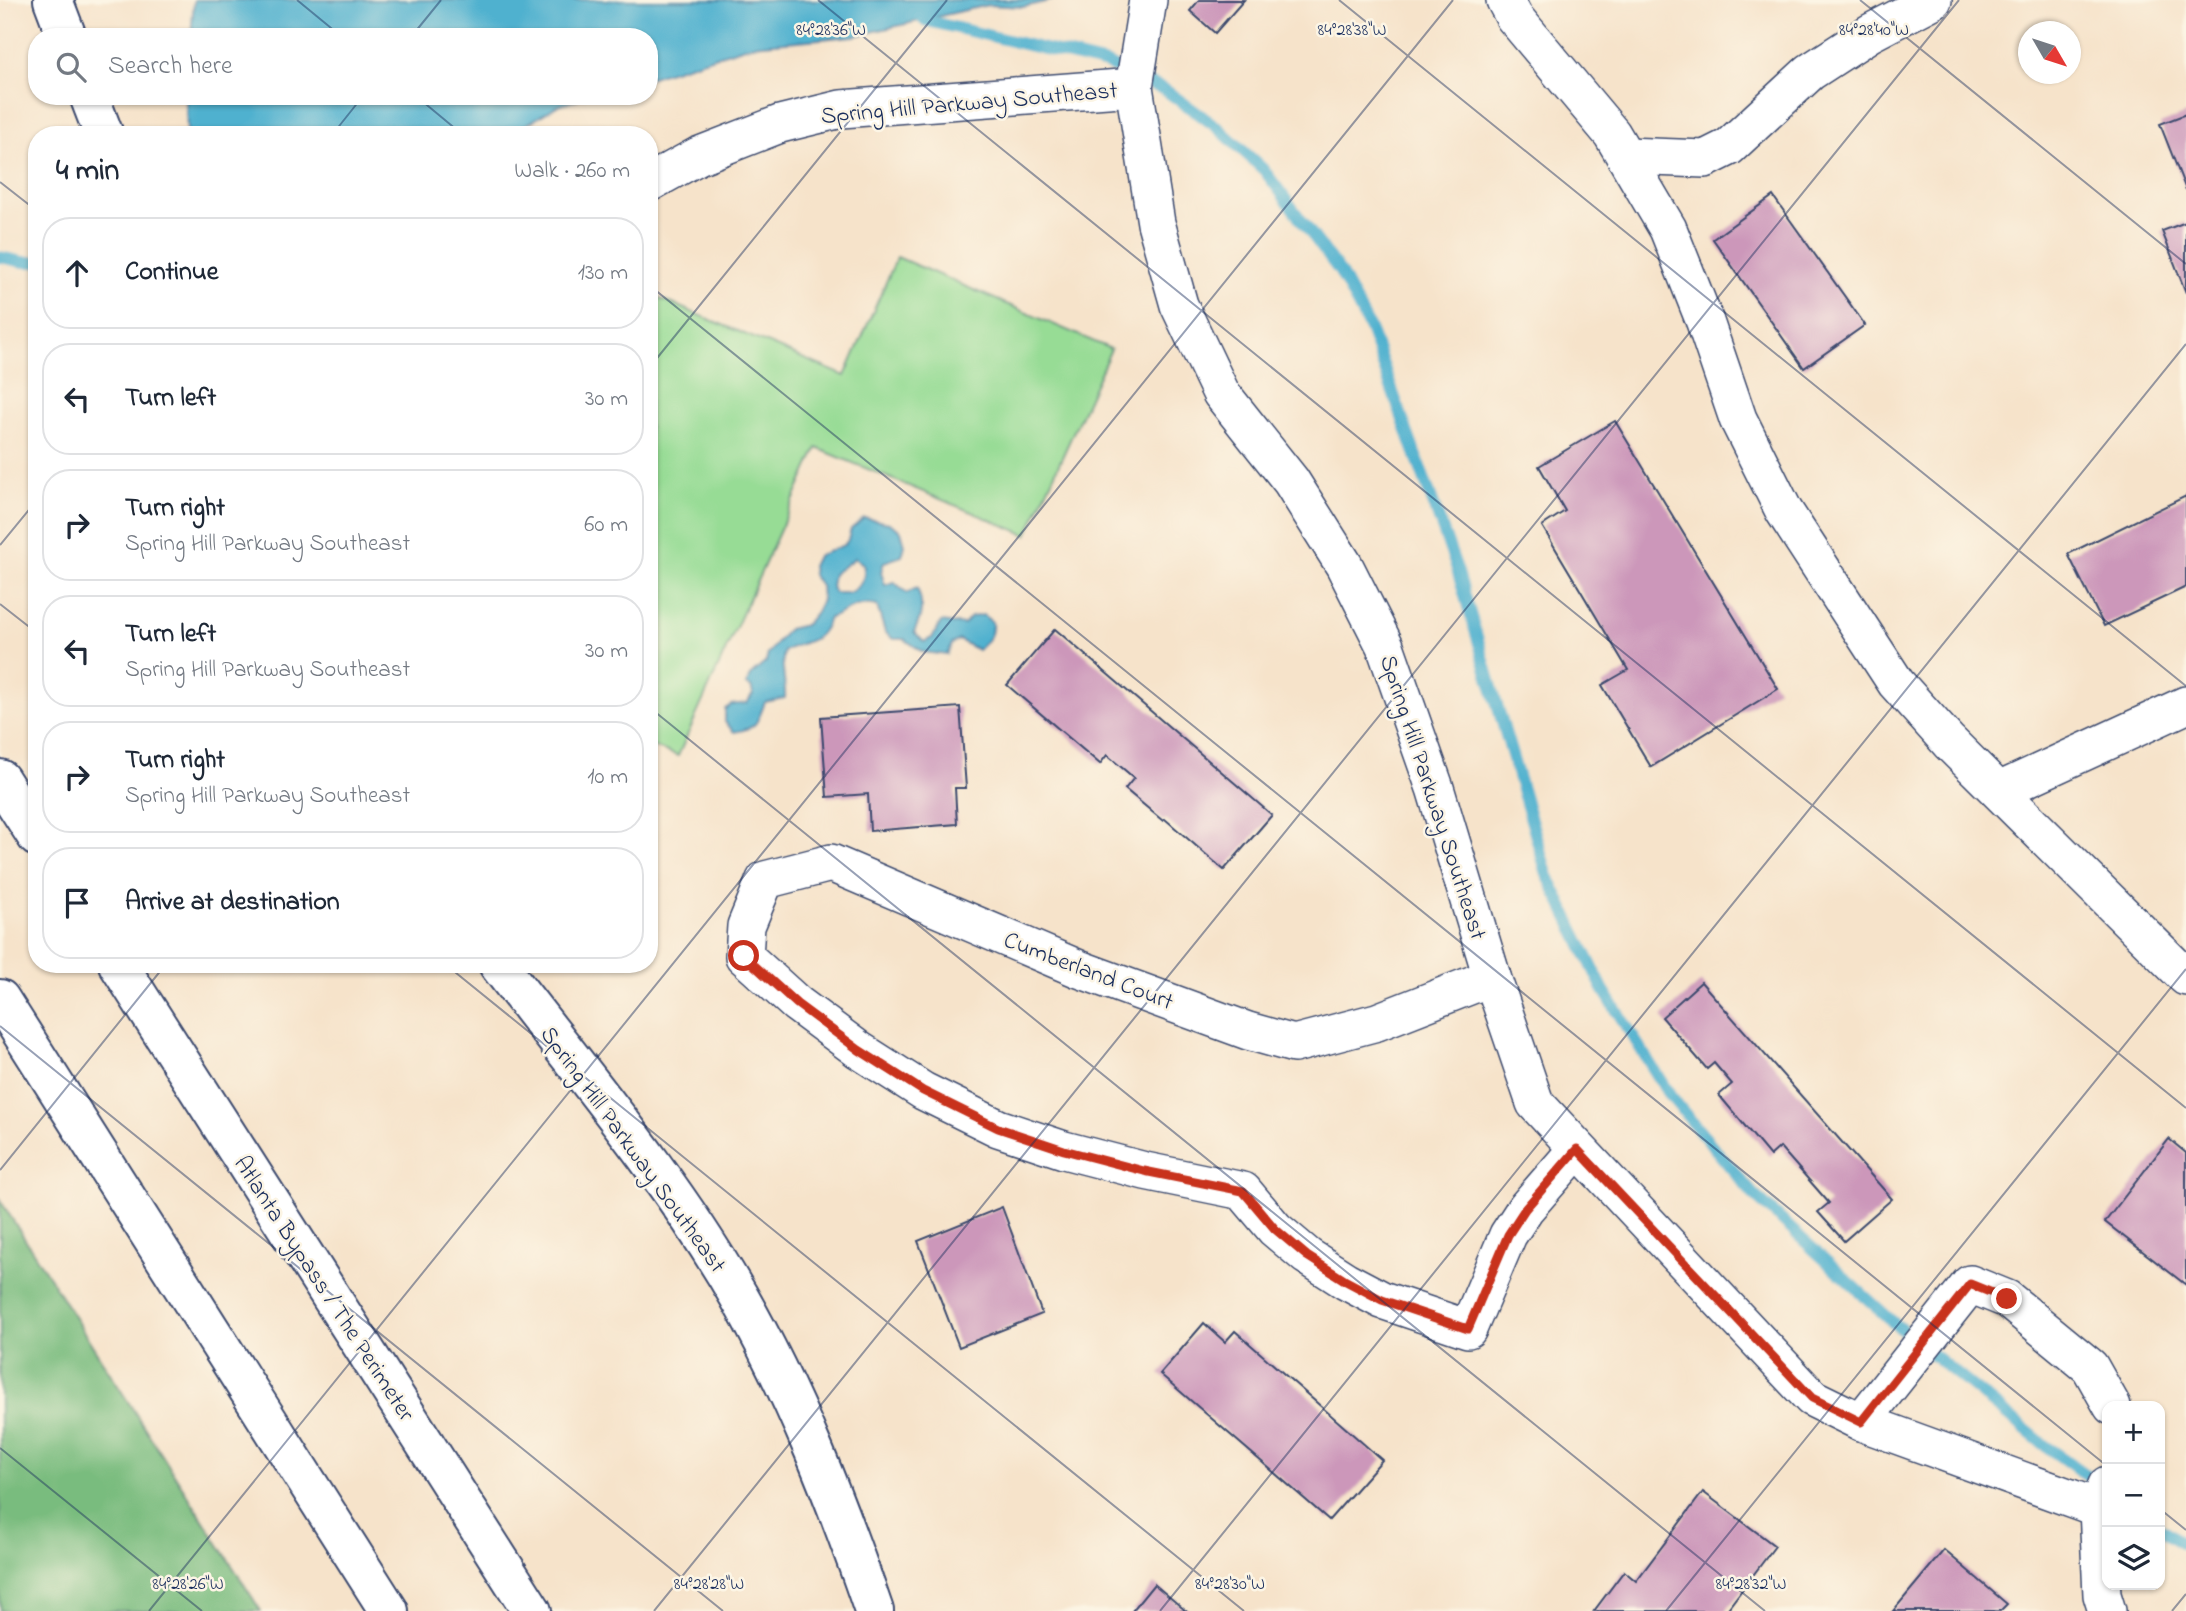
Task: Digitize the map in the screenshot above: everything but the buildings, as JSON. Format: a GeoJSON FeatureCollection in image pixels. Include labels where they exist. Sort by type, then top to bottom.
{"type":"FeatureCollection","features":[{"type":"Feature","properties":{"kind":"main road"},"geometry":{"type":"LineString","coordinates":[[53,0],[64,28]]}},
{"type":"Feature","properties":{"kind":"main road"},"geometry":{"type":"LineString","coordinates":[[92,105],[101,126]]}},
{"type":"Feature","properties":{"kind":"main road"},"geometry":{"type":"LineString","coordinates":[[0,779],[28,823]]}},
{"type":"Feature","properties":{"kind":"main road","name":"Atlanta Bypass / The Perimeter"},"geometry":{"type":"LineString","coordinates":[[124,973],[532,1611]]}},
{"type":"Feature","properties":{"kind":"main road","name":"Spring Hill Parkway Southeast"},"geometry":{"type":"LineString","coordinates":[[505,973],[647,1159],[694,1225],[738,1296],[793,1404],[837,1504],[874,1611]]}},
{"type":"Feature","properties":{"kind":"main road"},"geometry":{"type":"LineString","coordinates":[[0,999],[389,1611]]}},
{"type":"Feature","properties":{"kind":"street","name":"Spring Hill Parkway Southeast"},"geometry":{"type":"LineString","coordinates":[[1148,0],[1134,87],[1156,223],[1179,305],[1221,393],[1290,481],[1344,565],[1385,646],[1435,788],[1492,977],[1535,1103],[1812,1398],[1861,1422],[2102,1497]]}},
{"type":"Feature","properties":{"kind":"street"},"geometry":{"type":"LineString","coordinates":[[1506,0],[1514,17],[1612,134],[1668,229],[1705,322],[1738,419],[1784,510],[1896,683],[1949,742],[2186,977]]}},
{"type":"Feature","properties":{"kind":"street"},"geometry":{"type":"LineString","coordinates":[[1625,156],[1705,159],[1729,147],[1810,72],[1870,33],[1933,0]]}},
{"type":"Feature","properties":{"kind":"street","name":"Spring Hill Parkway Southeast"},"geometry":{"type":"LineString","coordinates":[[658,178],[698,156],[780,124],[841,109],[1134,87]]}},
{"type":"Feature","properties":{"kind":"street"},"geometry":{"type":"LineString","coordinates":[[1999,791],[2186,705]]}},
{"type":"Feature","properties":{"kind":"street","name":"Cumberland Court"},"geometry":{"type":"LineString","coordinates":[[1492,977],[1377,1022],[1294,1044],[1248,1031],[1079,969],[831,863],[765,880],[746,926],[744,956],[797,1004],[859,1050],[923,1091],[998,1128],[1064,1150],[1144,1171],[1243,1191],[1275,1229],[1307,1256],[1346,1281],[1382,1300],[1468,1329],[1508,1235],[1525,1209],[1577,1149]]}},
{"type":"Feature","properties":{"kind":"street"},"geometry":{"type":"LineString","coordinates":[[1861,1422],[1970,1284],[2007,1299],[2090,1367],[2109,1401]]}},
{"type":"Feature","properties":{"kind":"street","name":"Spring Hill Parkway Southeast"},"geometry":{"type":"LineString","coordinates":[[2102,1527],[2102,1595],[2107,1611]]}},
{"type":"Feature","properties":{"kind":"green space"},"geometry":{"type":"Polygon","coordinates":[[[897,257],[1111,349],[1027,535],[817,448],[678,756],[658,748],[658,298],[845,376],[897,257]]]}},
{"type":"Feature","properties":{"kind":"green space"},"geometry":{"type":"Polygon","coordinates":[[[0,1200],[261,1611],[0,1611],[0,1200]]]}},
{"type":"Feature","properties":{"kind":"water"},"geometry":{"type":"Polygon","coordinates":[[[194,0],[1053,0],[1024,7],[988,5],[854,36],[751,45],[658,75],[658,28],[192,28],[194,0]]]}},
{"type":"Feature","properties":{"kind":"water"},"geometry":{"type":"Polygon","coordinates":[[[186,105],[560,105],[524,126],[187,126],[186,105]]]}},
{"type":"Feature","properties":{"kind":"water"},"geometry":{"type":"Polygon","coordinates":[[[864,518],[889,523],[901,531],[905,545],[902,556],[884,562],[881,572],[885,585],[894,582],[907,593],[917,588],[921,610],[914,632],[924,642],[932,638],[941,622],[964,625],[971,617],[983,615],[992,622],[989,638],[978,650],[959,640],[952,644],[947,655],[923,652],[904,639],[893,639],[885,632],[877,606],[852,608],[829,618],[817,637],[784,651],[785,698],[765,702],[756,723],[748,729],[734,732],[725,722],[725,709],[731,705],[747,703],[753,694],[751,687],[746,685],[752,674],[766,662],[768,654],[788,629],[805,625],[816,612],[822,600],[821,586],[813,576],[812,566],[817,556],[844,545],[851,529],[864,518]],[[855,558],[833,574],[831,587],[835,593],[849,593],[860,584],[864,573],[863,564],[855,558]]]}},
{"type":"Feature","properties":{"kind":"waterway"},"geometry":{"type":"LineString","coordinates":[[924,20],[1107,64],[1165,90],[1217,127],[1264,170],[1340,272],[1370,329],[1457,569],[1547,874],[1603,989],[1671,1097],[1753,1194],[1895,1324],[2043,1444],[2102,1487]]}},
{"type":"Feature","properties":{"kind":"waterway"},"geometry":{"type":"LineString","coordinates":[[0,257],[28,262]]}},
{"type":"Feature","properties":{"kind":"waterway"},"geometry":{"type":"LineString","coordinates":[[2165,1531],[2186,1546]]}},
{"type":"Feature","properties":{"kind":"route"},"geometry":{"type":"LineString","coordinates":[[744,956],[797,1004],[859,1050],[923,1091],[998,1128],[1064,1150],[1144,1171],[1243,1191],[1275,1229],[1307,1256],[1346,1281],[1382,1300],[1468,1329],[1508,1235],[1525,1209],[1577,1149],[1812,1398],[1861,1422],[1970,1284],[2007,1299]]}}]}
